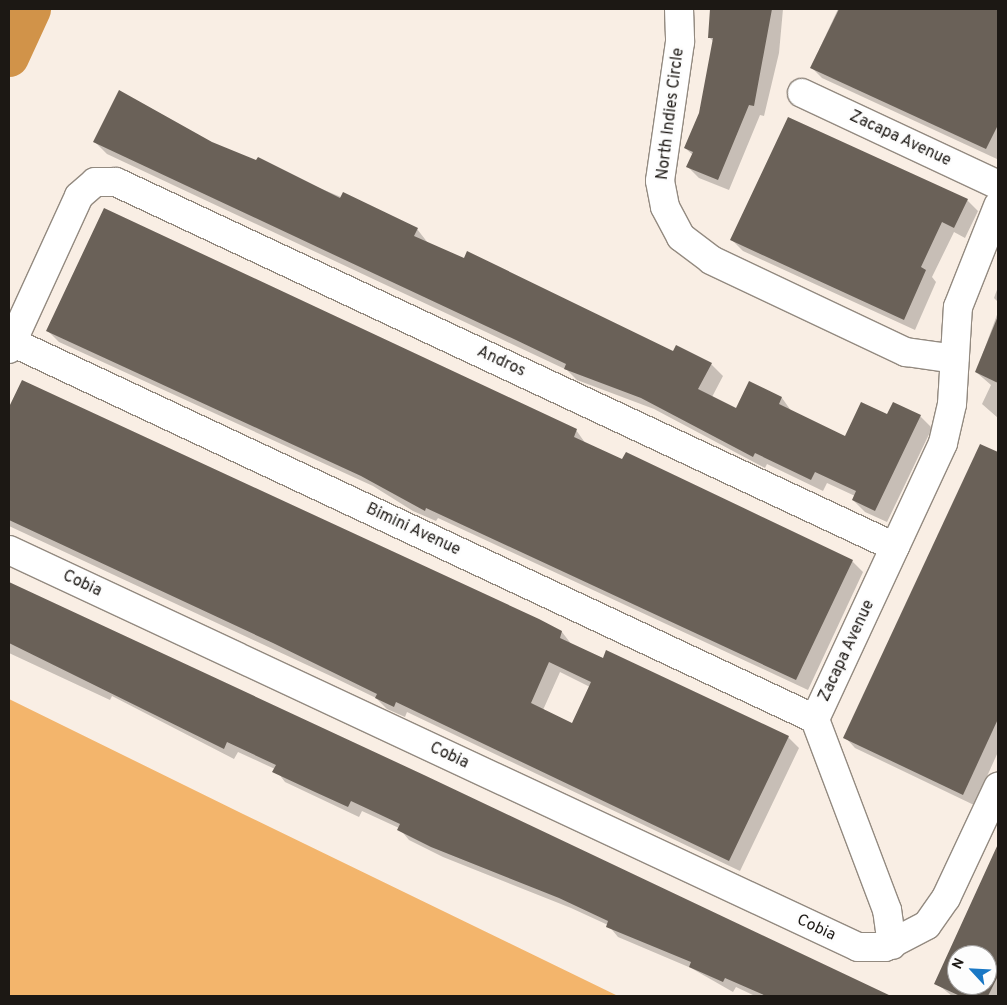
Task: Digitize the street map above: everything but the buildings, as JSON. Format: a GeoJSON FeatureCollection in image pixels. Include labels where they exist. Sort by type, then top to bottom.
{"type":"FeatureCollection","features":[{"type":"Feature","properties":{"kind":"street","name":"North Indies Circle"},"geometry":{"type":"LineString","coordinates":[[679,9],[680,42],[663,150],[662,193],[681,237],[711,260],[912,354],[955,359]]}},
{"type":"Feature","properties":{"kind":"street","name":"Zacapa Avenue"},"geometry":{"type":"LineString","coordinates":[[802,93],[998,185]]}},
{"type":"Feature","properties":{"kind":"street","name":"Andros"},"geometry":{"type":"LineString","coordinates":[[11,346],[78,196],[91,185],[105,181],[126,186],[895,547]]}},
{"type":"Feature","properties":{"kind":"street","name":"Zacapa Avenue"},"geometry":{"type":"LineString","coordinates":[[892,945],[887,910],[814,719],[943,443],[952,404],[961,292],[998,206]]}},
{"type":"Feature","properties":{"kind":"street","name":"Bimini Avenue"},"geometry":{"type":"LineString","coordinates":[[11,346],[814,719]]}},
{"type":"Feature","properties":{"kind":"street","name":"Cobia"},"geometry":{"type":"LineString","coordinates":[[9,550],[846,942],[869,948],[892,945]]}},
{"type":"Feature","properties":{"kind":"street"},"geometry":{"type":"LineString","coordinates":[[892,945],[914,934],[938,912],[998,787]]}},
{"type":"Feature","properties":{"kind":"shaded area"},"geometry":{"type":"Polygon","coordinates":[[[9,699],[243,814],[618,996],[9,996],[9,699]]]}},
{"type":"Feature","properties":{"kind":"waterway"},"geometry":{"type":"LineString","coordinates":[[9,57],[31,9]]}}]}
